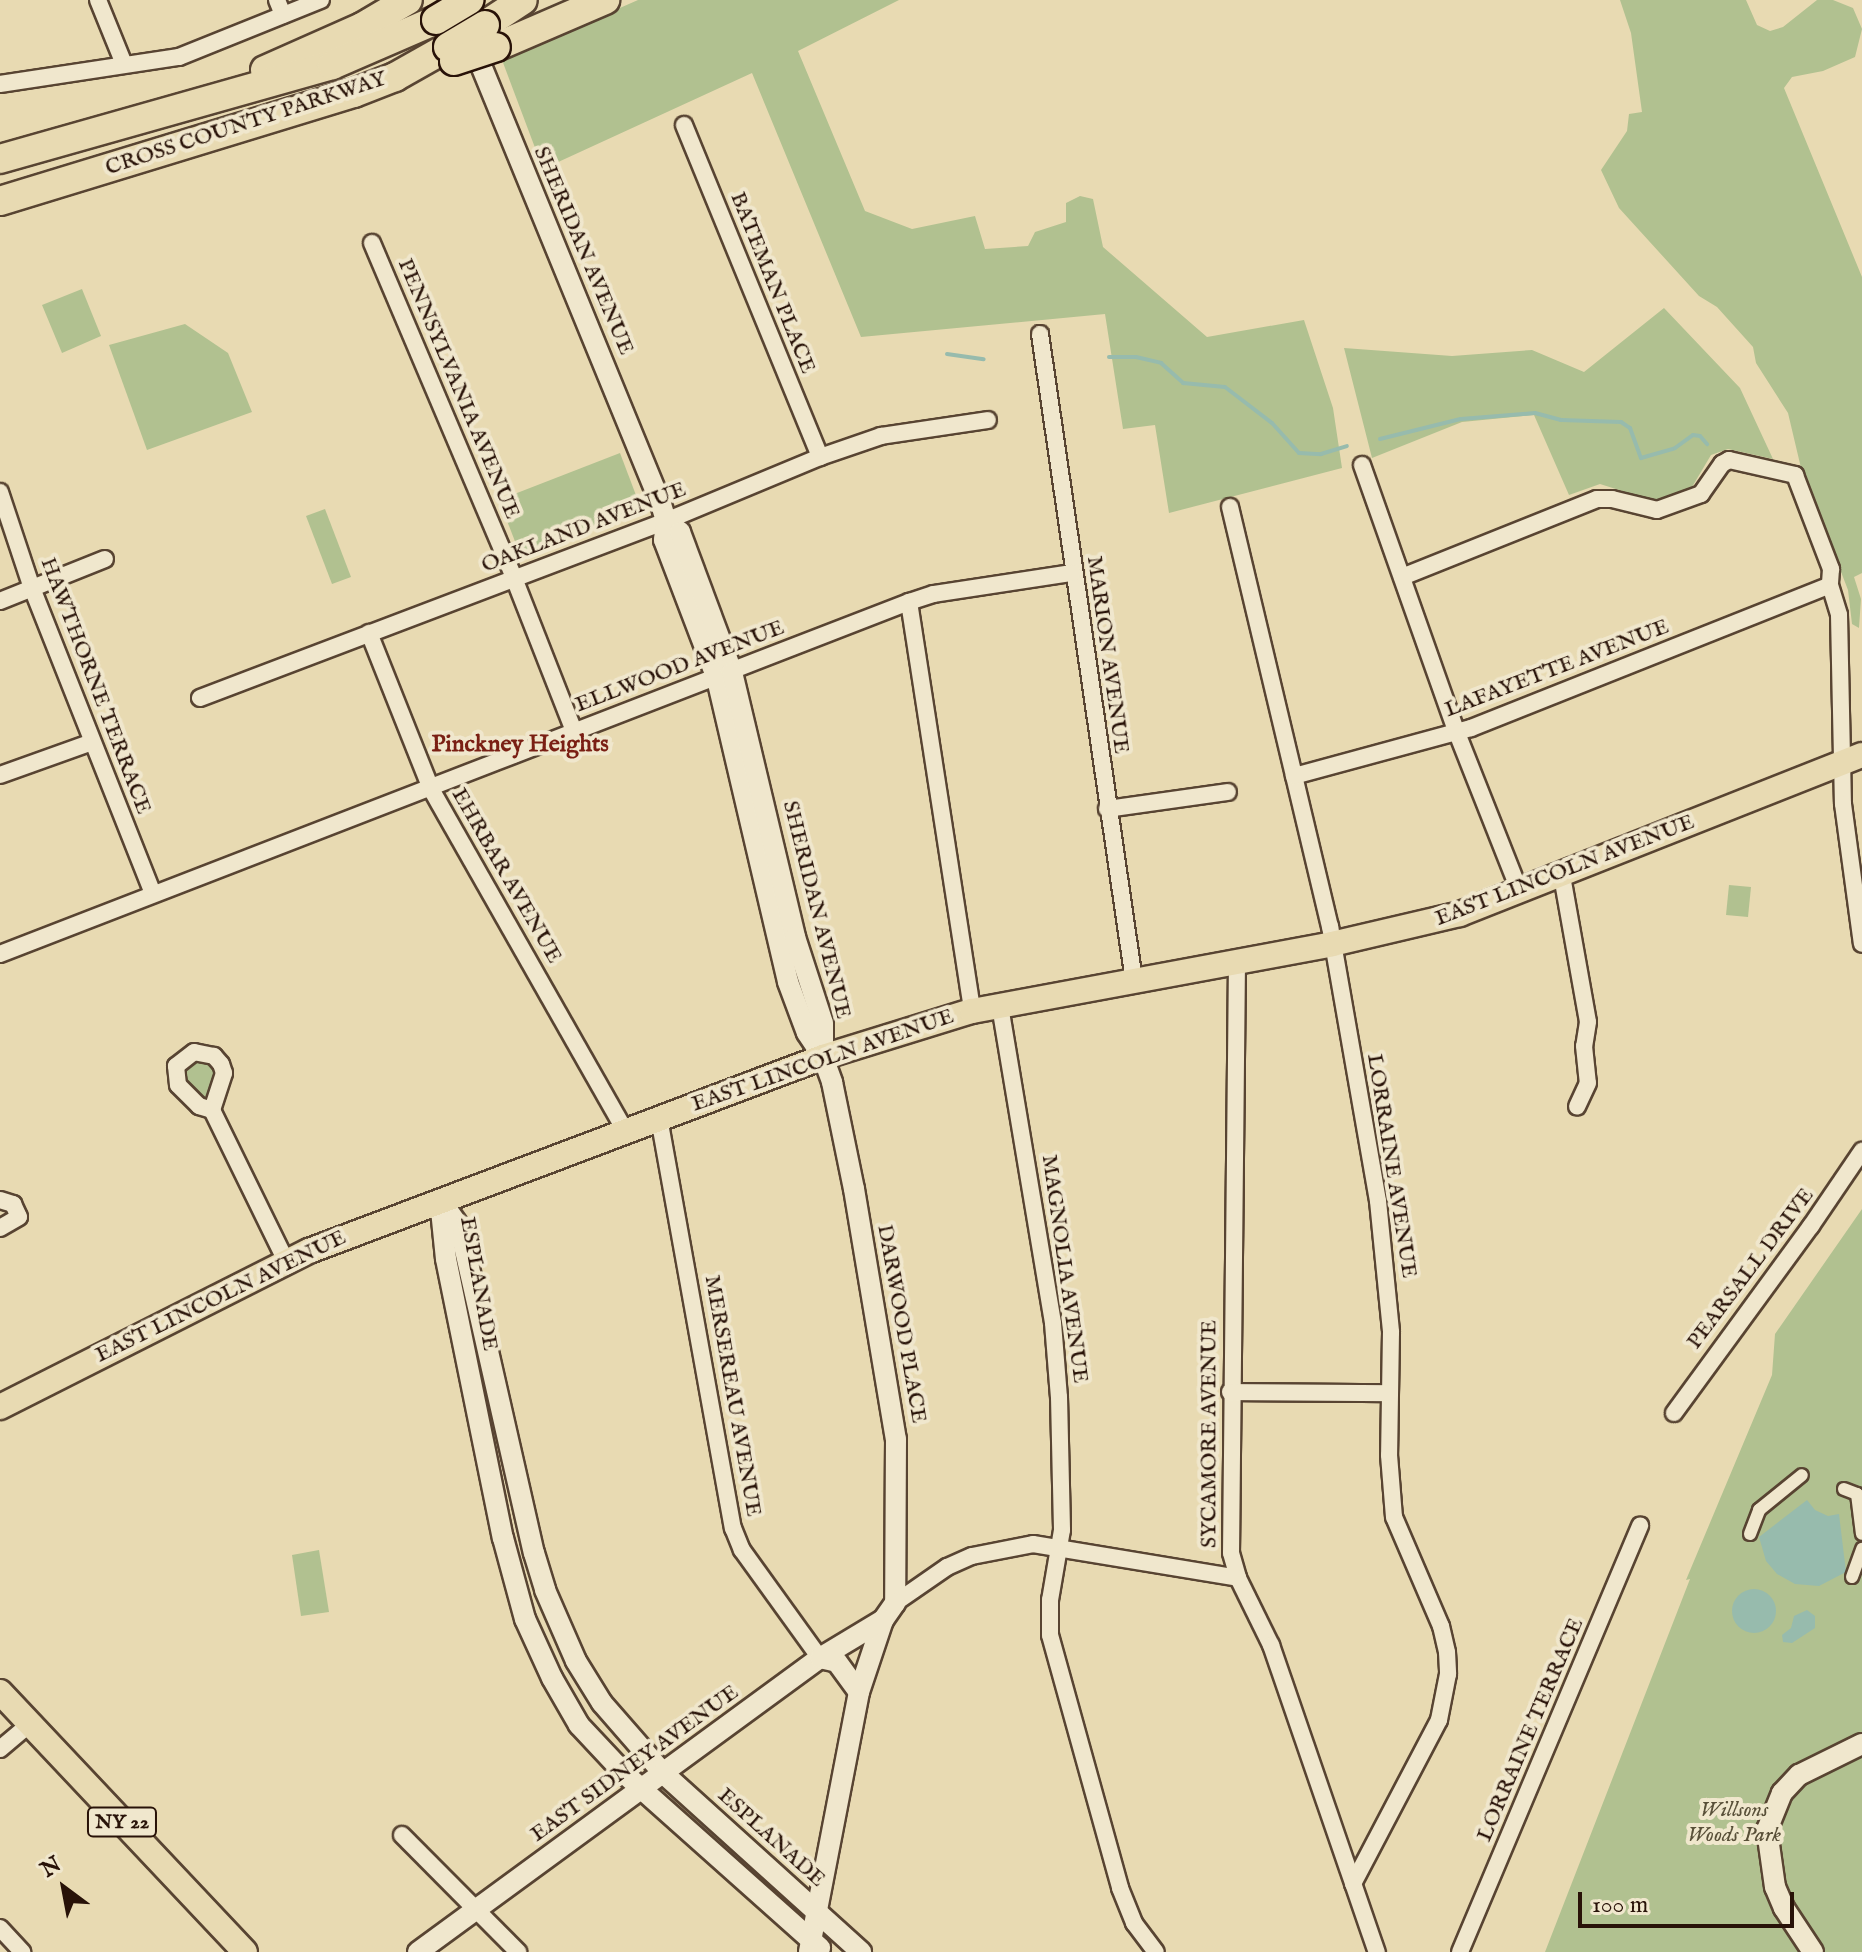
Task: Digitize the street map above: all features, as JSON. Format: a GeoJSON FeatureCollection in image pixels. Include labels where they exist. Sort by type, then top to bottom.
{"type":"FeatureCollection","features":[{"type":"Feature","properties":{"kind":"highway"},"geometry":{"type":"LineString","coordinates":[[199,102],[362,27],[408,0]]}},
{"type":"Feature","properties":{"kind":"highway","name":"CROSS COUNTY PARKWAY"},"geometry":{"type":"LineString","coordinates":[[0,159],[332,65],[469,0]]}},
{"type":"Feature","properties":{"kind":"highway","name":"CROSS COUNTY PARKWAY"},"geometry":{"type":"LineString","coordinates":[[0,201],[367,89],[490,36],[523,0]]}},
{"type":"Feature","properties":{"kind":"highway"},"geometry":{"type":"LineString","coordinates":[[490,36],[605,0]]}},
{"type":"Feature","properties":{"kind":"main road","name":"EAST LINCOLN AVENUE"},"geometry":{"type":"LineString","coordinates":[[0,1407],[286,1261],[823,1057],[972,1011],[1420,925],[1562,876],[1853,758]]}},
{"type":"Feature","properties":{"kind":"main road","name":"NY 22"},"geometry":{"type":"LineString","coordinates":[[0,1692],[245,1952]]}},
{"type":"Feature","properties":{"kind":"street"},"geometry":{"type":"LineString","coordinates":[[98,0],[124,64]]}},
{"type":"Feature","properties":{"kind":"street"},"geometry":{"type":"LineString","coordinates":[[0,84],[179,57],[280,8],[321,0]]}},
{"type":"Feature","properties":{"kind":"street","name":"SHERIDAN AVENUE"},"geometry":{"type":"LineString","coordinates":[[446,10],[666,521],[664,540],[725,675],[788,982],[807,1033],[823,1057]]}},
{"type":"Feature","properties":{"kind":"street","name":"BATEMAN PLACE"},"geometry":{"type":"LineString","coordinates":[[684,125],[820,457]]}},
{"type":"Feature","properties":{"kind":"street","name":"PENNSYLVANIA AVENUE"},"geometry":{"type":"LineString","coordinates":[[372,243],[514,578],[574,731]]}},
{"type":"Feature","properties":{"kind":"street","name":"MARION AVENUE"},"geometry":{"type":"LineString","coordinates":[[1040,334],[1072,573],[1134,981]]}},
{"type":"Feature","properties":{"kind":"street","name":"OAKLAND AVENUE"},"geometry":{"type":"LineString","coordinates":[[200,698],[666,521],[820,457],[881,436],[988,420]]}},
{"type":"Feature","properties":{"kind":"street"},"geometry":{"type":"LineString","coordinates":[[1402,577],[1597,499],[1612,499],[1657,510],[1701,494],[1722,464],[1729,460],[1795,475],[1831,569],[1830,585],[1839,615],[1853,758],[1843,804],[1862,944]]}},
{"type":"Feature","properties":{"kind":"street"},"geometry":{"type":"LineString","coordinates":[[1362,465],[1457,733],[1520,892]]}},
{"type":"Feature","properties":{"kind":"street","name":"HAWTHORNE TERRACE"},"geometry":{"type":"LineString","coordinates":[[0,492],[32,588],[153,894]]}},
{"type":"Feature","properties":{"kind":"street","name":"LORRAINE AVENUE"},"geometry":{"type":"LineString","coordinates":[[1230,507],[1332,944],[1378,1201],[1391,1332],[1388,1393],[1394,1517],[1441,1626],[1448,1674],[1439,1720],[1353,1884]]}},
{"type":"Feature","properties":{"kind":"street"},"geometry":{"type":"LineString","coordinates":[[0,601],[105,559]]}},
{"type":"Feature","properties":{"kind":"street","name":"ELLWOOD AVENUE"},"geometry":{"type":"LineString","coordinates":[[0,954],[909,602],[934,594],[1072,573]]}},
{"type":"Feature","properties":{"kind":"street","name":"LAFAYETTE AVENUE"},"geometry":{"type":"LineString","coordinates":[[1294,776],[1457,733],[1830,585]]}},
{"type":"Feature","properties":{"kind":"street"},"geometry":{"type":"LineString","coordinates":[[909,602],[972,1011]]}},
{"type":"Feature","properties":{"kind":"street","name":"EHRBAR AVENUE"},"geometry":{"type":"LineString","coordinates":[[369,633],[431,789],[625,1130]]}},
{"type":"Feature","properties":{"kind":"street"},"geometry":{"type":"LineString","coordinates":[[0,775],[92,742]]}},
{"type":"Feature","properties":{"kind":"street"},"geometry":{"type":"LineString","coordinates":[[1107,809],[1228,792]]}},
{"type":"Feature","properties":{"kind":"street"},"geometry":{"type":"LineString","coordinates":[[1562,876],[1588,1022],[1584,1046],[1588,1083],[1577,1107]]}},
{"type":"Feature","properties":{"kind":"street","name":"SYCAMORE AVENUE"},"geometry":{"type":"LineString","coordinates":[[1237,961],[1230,1392],[1231,1553],[1238,1578],[1271,1645],[1353,1884]]}},
{"type":"Feature","properties":{"kind":"street","name":"MAGNOLIA AVENUE"},"geometry":{"type":"LineString","coordinates":[[1000,1006],[1053,1323],[1059,1397],[1060,1548],[1050,1600],[1050,1635],[1120,1888],[1134,1923],[1156,1952]]}},
{"type":"Feature","properties":{"kind":"street","name":"DARWOOD PLACE"},"geometry":{"type":"LineString","coordinates":[[823,1057],[832,1082],[854,1189],[896,1439],[895,1603]]}},
{"type":"Feature","properties":{"kind":"street"},"geometry":{"type":"LineString","coordinates":[[212,1110],[286,1261]]}},
{"type":"Feature","properties":{"kind":"street","name":"MERSEREAU AVENUE"},"geometry":{"type":"LineString","coordinates":[[659,1118],[733,1528],[742,1550],[820,1658]]}},
{"type":"Feature","properties":{"kind":"street","name":"PEARSALL DRIVE"},"geometry":{"type":"LineString","coordinates":[[1674,1413],[1862,1151]]}},
{"type":"Feature","properties":{"kind":"street","name":"ESPLANADE"},"geometry":{"type":"LineString","coordinates":[[440,1200],[460,1228],[467,1251],[521,1500],[545,1590],[576,1661],[602,1703],[663,1773],[861,1952]]}},
{"type":"Feature","properties":{"kind":"street","name":"ESPLANADE"},"geometry":{"type":"LineString","coordinates":[[440,1200],[446,1259],[496,1511],[525,1619],[552,1678],[579,1725],[640,1789],[815,1948]]}},
{"type":"Feature","properties":{"kind":"street"},"geometry":{"type":"LineString","coordinates":[[0,1228],[11,1207]]}},
{"type":"Feature","properties":{"kind":"street"},"geometry":{"type":"LineString","coordinates":[[1230,1392],[1388,1393]]}},
{"type":"Feature","properties":{"kind":"street"},"geometry":{"type":"LineString","coordinates":[[1750,1534],[1754,1520],[1766,1502],[1802,1475]]}},
{"type":"Feature","properties":{"kind":"street"},"geometry":{"type":"LineString","coordinates":[[1844,1489],[1857,1494],[1862,1534]]}},
{"type":"Feature","properties":{"kind":"street","name":"LORRAINE TERRACE"},"geometry":{"type":"LineString","coordinates":[[1460,1952],[1640,1525]]}},
{"type":"Feature","properties":{"kind":"street"},"geometry":{"type":"LineString","coordinates":[[815,1948],[817,1912],[859,1692],[883,1620],[895,1603],[947,1567],[972,1556],[1033,1544],[1238,1578]]}},
{"type":"Feature","properties":{"kind":"street"},"geometry":{"type":"LineString","coordinates":[[1852,1577],[1862,1549]]}},
{"type":"Feature","properties":{"kind":"street","name":"EAST SIDNEY AVENUE"},"geometry":{"type":"LineString","coordinates":[[418,1952],[820,1658],[883,1620]]}},
{"type":"Feature","properties":{"kind":"street"},"geometry":{"type":"LineString","coordinates":[[820,1658],[837,1662],[859,1692]]}},
{"type":"Feature","properties":{"kind":"street"},"geometry":{"type":"LineString","coordinates":[[0,1749],[30,1724]]}},
{"type":"Feature","properties":{"kind":"street"},"geometry":{"type":"LineString","coordinates":[[1813,1952],[1784,1908],[1775,1887],[1767,1830],[1782,1793],[1799,1775],[1862,1744]]}},
{"type":"Feature","properties":{"kind":"street"},"geometry":{"type":"LineString","coordinates":[[402,1835],[518,1952]]}},
{"type":"Feature","properties":{"kind":"street"},"geometry":{"type":"LineString","coordinates":[[1353,1884],[1377,1952]]}},
{"type":"Feature","properties":{"kind":"street"},"geometry":{"type":"LineString","coordinates":[[0,1928],[22,1952]]}},
{"type":"Feature","properties":{"kind":"green space"},"geometry":{"type":"Polygon","coordinates":[[[638,0],[899,0],[798,51],[865,211],[912,229],[975,216],[985,249],[1028,246],[1035,232],[1066,222],[1066,203],[1080,196],[1093,199],[1103,247],[1207,337],[1304,320],[1333,408],[1342,468],[1169,513],[1155,425],[1123,429],[1105,314],[861,337],[752,73],[543,169],[502,60],[638,0]]]}},
{"type":"Feature","properties":{"kind":"green space"},"geometry":{"type":"Polygon","coordinates":[[[1620,0],[1746,0],[1757,25],[1770,31],[1783,27],[1817,0],[1833,0],[1853,8],[1862,29],[1855,57],[1823,71],[1792,77],[1784,88],[1862,277],[1862,573],[1854,577],[1861,599],[1859,628],[1852,624],[1848,590],[1801,468],[1788,413],[1756,363],[1753,347],[1717,307],[1699,296],[1619,208],[1601,170],[1627,131],[1629,114],[1642,112],[1631,33],[1620,0]]]}},
{"type":"Feature","properties":{"kind":"green space"},"geometry":{"type":"Polygon","coordinates":[[[82,289],[101,336],[62,353],[42,305],[82,289]]]}},
{"type":"Feature","properties":{"kind":"green space"},"geometry":{"type":"Polygon","coordinates":[[[1664,308],[1740,388],[1773,459],[1728,449],[1711,455],[1692,487],[1654,501],[1600,484],[1569,495],[1534,415],[1462,422],[1372,458],[1344,348],[1452,356],[1532,350],[1584,372],[1664,308]]]}},
{"type":"Feature","properties":{"kind":"green space"},"geometry":{"type":"Polygon","coordinates":[[[185,324],[228,353],[252,412],[147,450],[109,345],[185,324]]]}},
{"type":"Feature","properties":{"kind":"green space"},"geometry":{"type":"Polygon","coordinates":[[[620,453],[642,511],[521,557],[499,500],[620,453]]]}},
{"type":"Feature","properties":{"kind":"green space"},"geometry":{"type":"Polygon","coordinates":[[[325,509],[351,577],[332,584],[306,516],[325,509]]]}},
{"type":"Feature","properties":{"kind":"green space"},"geometry":{"type":"Polygon","coordinates":[[[1729,885],[1751,887],[1748,917],[1726,915],[1729,885]]]}},
{"type":"Feature","properties":{"kind":"green space"},"geometry":{"type":"Polygon","coordinates":[[[206,1059],[216,1075],[210,1096],[205,1099],[188,1086],[183,1068],[192,1060],[206,1059]]]}},
{"type":"Feature","properties":{"kind":"green space","name":"Willsons Woods Park"},"geometry":{"type":"Polygon","coordinates":[[[1862,1209],[1862,1952],[1545,1952],[1690,1579],[1686,1580],[1772,1375],[1775,1334],[1862,1209]]]}},
{"type":"Feature","properties":{"kind":"green space"},"geometry":{"type":"Polygon","coordinates":[[[319,1550],[329,1612],[301,1616],[292,1555],[319,1550]]]}},
{"type":"Feature","properties":{"kind":"shaded area"},"geometry":{"type":"Polygon","coordinates":[[[1807,1500],[1815,1510],[1828,1516],[1839,1514],[1846,1572],[1819,1586],[1795,1584],[1777,1574],[1766,1561],[1759,1537],[1807,1500]]]}},
{"type":"Feature","properties":{"kind":"shaded area"},"geometry":{"type":"Polygon","coordinates":[[[1754,1589],[1770,1595],[1776,1611],[1770,1627],[1754,1633],[1738,1627],[1732,1611],[1738,1595],[1754,1589]]]}},
{"type":"Feature","properties":{"kind":"shaded area"},"geometry":{"type":"Polygon","coordinates":[[[1807,1610],[1815,1616],[1815,1628],[1792,1643],[1783,1642],[1782,1635],[1791,1628],[1794,1616],[1807,1610]]]}},
{"type":"Feature","properties":{"kind":"waterway"},"geometry":{"type":"LineString","coordinates":[[947,354],[984,359]]}},
{"type":"Feature","properties":{"kind":"waterway"},"geometry":{"type":"LineString","coordinates":[[1109,357],[1136,357],[1161,363],[1183,383],[1225,387],[1272,423],[1299,453],[1321,454],[1347,446]]}},
{"type":"Feature","properties":{"kind":"waterway"},"geometry":{"type":"LineString","coordinates":[[1380,439],[1461,419],[1535,413],[1561,420],[1621,422],[1630,428],[1641,458],[1675,448],[1693,435],[1700,436],[1707,444]]}},
{"type":"Feature","properties":{"kind":"district","name":"Pinckney Heights"},"geometry":{"type":"Point","coordinates":[520,745]}}]}
